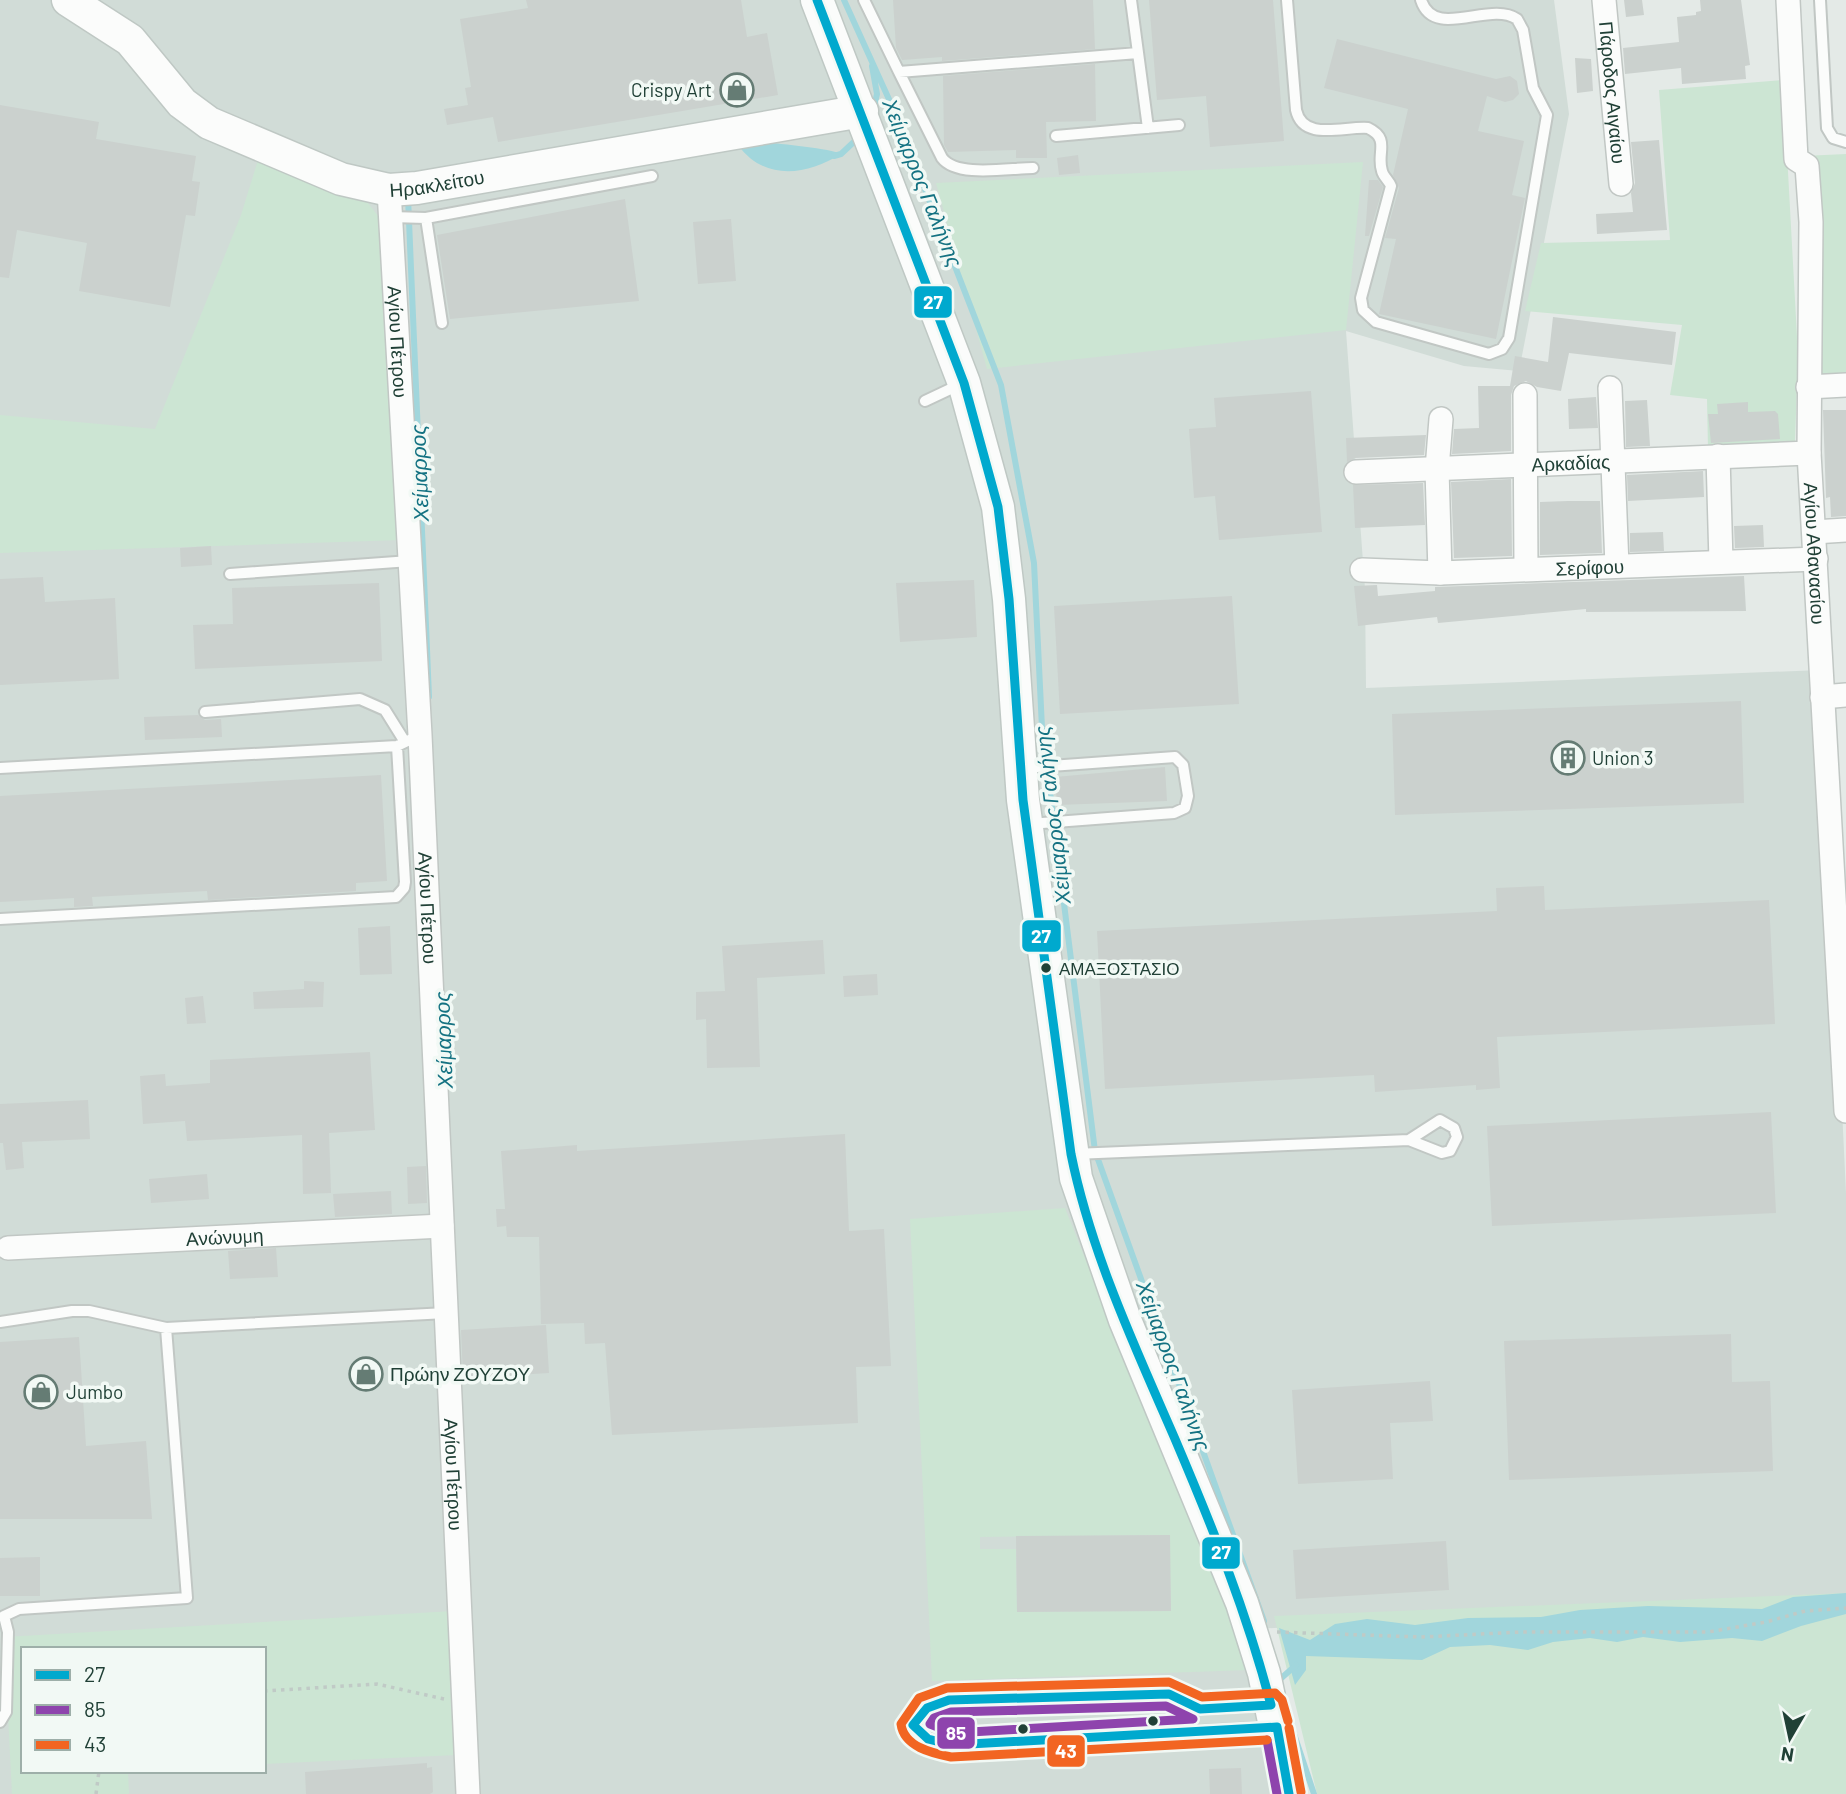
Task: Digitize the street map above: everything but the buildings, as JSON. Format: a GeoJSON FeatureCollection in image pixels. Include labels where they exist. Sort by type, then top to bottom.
{"type":"FeatureCollection","features":[{"type":"Feature","properties":{"kind":"street","name":"Ηρακλείτου"},"geometry":{"type":"LineString","coordinates":[[68,0],[112,26],[139,47],[195,115],[390,203],[454,182],[862,111]]}},
{"type":"Feature","properties":{"kind":"street"},"geometry":{"type":"LineString","coordinates":[[817,0],[862,111],[964,383],[1003,533],[1026,824],[1071,1154],[1081,1198],[1115,1294],[1224,1557],[1251,1631],[1274,1716],[1289,1794]]}},
{"type":"Feature","properties":{"kind":"street","name":"Πάροδος Αιγαίου"},"geometry":{"type":"LineString","coordinates":[[1604,0],[1621,184]]}},
{"type":"Feature","properties":{"kind":"street","name":"Αγίου Αθανασίου"},"geometry":{"type":"LineString","coordinates":[[1788,0],[1797,159],[1807,166],[1811,222],[1809,453],[1822,697],[1840,927],[1846,1111]]}},
{"type":"Feature","properties":{"kind":"street","name":"Αγίου Πέτρου"},"geometry":{"type":"LineString","coordinates":[[390,203],[410,561],[407,741],[442,1226],[468,1794]]}},
{"type":"Feature","properties":{"kind":"street"},"geometry":{"type":"LineString","coordinates":[[1808,387],[1846,385]]}},
{"type":"Feature","properties":{"kind":"street"},"geometry":{"type":"LineString","coordinates":[[1609,388],[1617,566]]}},
{"type":"Feature","properties":{"kind":"street"},"geometry":{"type":"LineString","coordinates":[[1525,395],[1526,568]]}},
{"type":"Feature","properties":{"kind":"street"},"geometry":{"type":"LineString","coordinates":[[1440,573],[1437,469],[1441,419]]}},
{"type":"Feature","properties":{"kind":"street","name":"Αρκαδίας"},"geometry":{"type":"LineString","coordinates":[[1356,472],[1809,453]]}},
{"type":"Feature","properties":{"kind":"street"},"geometry":{"type":"LineString","coordinates":[[1718,456],[1721,562]]}},
{"type":"Feature","properties":{"kind":"street"},"geometry":{"type":"LineString","coordinates":[[1814,532],[1846,530]]}},
{"type":"Feature","properties":{"kind":"street","name":"Σερίφου"},"geometry":{"type":"LineString","coordinates":[[1362,570],[1440,573],[1816,559]]}},
{"type":"Feature","properties":{"kind":"street"},"geometry":{"type":"LineString","coordinates":[[1822,697],[1846,695]]}},
{"type":"Feature","properties":{"kind":"street","name":"Ανώνυμη"},"geometry":{"type":"LineString","coordinates":[[8,1248],[442,1226]]}},
{"type":"Feature","properties":{"kind":"lane"},"geometry":{"type":"LineString","coordinates":[[864,0],[942,158],[951,167],[962,170],[1033,168]]}},
{"type":"Feature","properties":{"kind":"lane"},"geometry":{"type":"LineString","coordinates":[[1131,0],[1148,128]]}},
{"type":"Feature","properties":{"kind":"lane"},"geometry":{"type":"LineString","coordinates":[[1287,0],[1296,110],[1301,123],[1312,130],[1368,128],[1375,131],[1383,144],[1381,170],[1391,186],[1361,298],[1363,310],[1376,322],[1489,354],[1502,349],[1509,338],[1547,114],[1533,88],[1523,30],[1517,19],[1499,12],[1438,18],[1427,13],[1421,0]]}},
{"type":"Feature","properties":{"kind":"lane"},"geometry":{"type":"LineString","coordinates":[[1820,0],[1827,128],[1833,138],[1846,142]]}},
{"type":"Feature","properties":{"kind":"lane"},"geometry":{"type":"LineString","coordinates":[[899,72],[1138,52]]}},
{"type":"Feature","properties":{"kind":"lane"},"geometry":{"type":"LineString","coordinates":[[1056,136],[1179,125]]}},
{"type":"Feature","properties":{"kind":"lane"},"geometry":{"type":"LineString","coordinates":[[390,203],[426,218],[652,176]]}},
{"type":"Feature","properties":{"kind":"lane"},"geometry":{"type":"LineString","coordinates":[[426,218],[442,323]]}},
{"type":"Feature","properties":{"kind":"lane"},"geometry":{"type":"LineString","coordinates":[[925,401],[964,383]]}},
{"type":"Feature","properties":{"kind":"lane"},"geometry":{"type":"LineString","coordinates":[[230,574],[410,561]]}},
{"type":"Feature","properties":{"kind":"lane"},"geometry":{"type":"LineString","coordinates":[[0,919],[396,897],[404,888],[405,882],[407,741],[385,710],[360,699],[205,712]]}},
{"type":"Feature","properties":{"kind":"lane"},"geometry":{"type":"LineString","coordinates":[[0,768],[407,741]]}},
{"type":"Feature","properties":{"kind":"lane"},"geometry":{"type":"LineString","coordinates":[[1020,768],[1175,757],[1185,770],[1188,796],[1185,808],[1174,813],[1026,824]]}},
{"type":"Feature","properties":{"kind":"lane"},"geometry":{"type":"LineString","coordinates":[[1071,1154],[1409,1140]]}},
{"type":"Feature","properties":{"kind":"lane"},"geometry":{"type":"LineString","coordinates":[[0,1322],[89,1311],[166,1328],[446,1313]]}},
{"type":"Feature","properties":{"kind":"lane"},"geometry":{"type":"LineString","coordinates":[[0,1722],[6,1712],[8,1632],[4,1616],[19,1609],[187,1598],[166,1328]]}},
{"type":"Feature","properties":{"kind":"lane"},"geometry":{"type":"LineString","coordinates":[[1169,1694],[1200,1709],[1274,1716],[952,1745],[928,1739],[912,1725],[927,1708],[949,1700],[1169,1694]]}},
{"type":"Feature","properties":{"kind":"path"},"geometry":{"type":"LineString","coordinates":[[1251,1631],[1421,1637],[1522,1632],[1708,1632],[1766,1622],[1805,1611],[1846,1608]]}},
{"type":"Feature","properties":{"kind":"path"},"geometry":{"type":"LineString","coordinates":[[266,1691],[377,1684],[463,1704]]}},
{"type":"Feature","properties":{"kind":"path"},"geometry":{"type":"LineString","coordinates":[[96,1794],[99,1773]]}},
{"type":"Feature","properties":{"kind":"shaded area"},"geometry":{"type":"Polygon","coordinates":[[[0,0],[1554,0],[1569,114],[1519,371],[1464,366],[1346,331],[1365,589],[1366,688],[1821,670],[1846,1193],[1846,1594],[1240,1630],[1274,1794],[0,1794],[0,0]]]}},
{"type":"Feature","properties":{"kind":"green space"},"geometry":{"type":"Polygon","coordinates":[[[1783,80],[1798,355],[1795,442],[1708,450],[1707,399],[1670,395],[1682,325],[1525,311],[1541,243],[1670,240],[1659,90],[1783,80]]]}},
{"type":"Feature","properties":{"kind":"green space"},"geometry":{"type":"Polygon","coordinates":[[[1846,154],[1846,376],[1816,378],[1803,156],[1846,154]]]}},
{"type":"Feature","properties":{"kind":"green space"},"geometry":{"type":"Polygon","coordinates":[[[258,160],[365,199],[378,216],[402,540],[0,553],[0,415],[155,429],[241,215],[258,160]]]}},
{"type":"Feature","properties":{"kind":"green space"},"geometry":{"type":"Polygon","coordinates":[[[1363,162],[1346,330],[987,369],[936,183],[1363,162]]]}},
{"type":"Feature","properties":{"kind":"green space"},"geometry":{"type":"Polygon","coordinates":[[[1065,1208],[1150,1422],[1195,1524],[1250,1670],[932,1681],[910,1219],[1065,1208]],[[1169,1535],[980,1537],[980,1549],[1016,1549],[1017,1612],[1171,1610],[1169,1535]]]}},
{"type":"Feature","properties":{"kind":"green space"},"geometry":{"type":"Polygon","coordinates":[[[1846,1593],[1846,1794],[1317,1794],[1274,1616],[1846,1593]]]}},
{"type":"Feature","properties":{"kind":"green space"},"geometry":{"type":"Polygon","coordinates":[[[453,1611],[457,1755],[266,1764],[266,1647],[21,1647],[21,1773],[128,1773],[129,1794],[12,1794],[4,1637],[453,1611]]]}},
{"type":"Feature","properties":{"kind":"water"},"geometry":{"type":"Polygon","coordinates":[[[763,141],[841,154],[814,167],[773,170],[749,157],[738,145],[763,141]]]}},
{"type":"Feature","properties":{"kind":"water"},"geometry":{"type":"Polygon","coordinates":[[[1846,1593],[1846,1614],[1801,1626],[1762,1641],[1732,1638],[1680,1642],[1643,1637],[1617,1642],[1590,1638],[1553,1642],[1528,1650],[1490,1645],[1450,1647],[1422,1660],[1306,1656],[1306,1670],[1295,1685],[1279,1628],[1310,1640],[1335,1624],[1367,1619],[1415,1625],[1468,1618],[1541,1617],[1580,1610],[1648,1606],[1762,1609],[1793,1597],[1846,1593]]]}},
{"type":"Feature","properties":{"kind":"waterway","name":"Χείμαρρος Γαλήνης"},"geometry":{"type":"LineString","coordinates":[[844,0],[897,117],[1001,385],[1034,563],[1042,728],[1095,1151],[1264,1621]]}},
{"type":"Feature","properties":{"kind":"waterway","name":"Χείμαρρος"},"geometry":{"type":"LineString","coordinates":[[872,66],[877,94],[873,111]]}},
{"type":"Feature","properties":{"kind":"waterway","name":"Χείμαρρος"},"geometry":{"type":"LineString","coordinates":[[834,156],[841,154],[858,138]]}},
{"type":"Feature","properties":{"kind":"waterway","name":"Χείμαρρος"},"geometry":{"type":"LineString","coordinates":[[408,197],[429,697]]}},
{"type":"Feature","properties":{"kind":"waterway"},"geometry":{"type":"LineString","coordinates":[[1277,1682],[1296,1665]]}},
{"type":"Feature","properties":{"kind":"waterway","name":"Χείμαρρος Γαλήνης"},"geometry":{"type":"LineString","coordinates":[[1287,1713],[1314,1794]]}},
{"type":"Feature","properties":{"kind":"transit line","name":"27"},"geometry":{"type":"LineString","coordinates":[[817,0],[964,383],[998,507],[1009,599],[1023,800],[1071,1154],[1080,1191],[1116,1299],[1228,1570],[1271,1705],[1200,1709],[1169,1694],[949,1700],[927,1708],[913,1725],[928,1739],[952,1745],[1277,1727],[1289,1794]]}},
{"type":"Feature","properties":{"kind":"transit line","name":"43"},"geometry":{"type":"LineString","coordinates":[[1267,1740],[951,1757],[920,1748],[907,1738],[901,1724],[919,1698],[947,1688],[1169,1682],[1202,1697],[1275,1693],[1282,1700],[1288,1721]]}},
{"type":"Feature","properties":{"kind":"transit line","name":"85"},"geometry":{"type":"LineString","coordinates":[[1166,1706],[1193,1719],[953,1733],[930,1724],[934,1718],[951,1712],[1166,1706]]}},
{"type":"Feature","properties":{"kind":"transit line","name":"43"},"geometry":{"type":"LineString","coordinates":[[1289,1728],[1301,1792]]}},
{"type":"Feature","properties":{"kind":"transit line","name":"85"},"geometry":{"type":"LineString","coordinates":[[1267,1740],[1277,1794]]}},
{"type":"Feature","properties":{"kind":"place","name":"Crispy Art"},"geometry":{"type":"Point","coordinates":[737,90]}},
{"type":"Feature","properties":{"kind":"place","name":"Union 3"},"geometry":{"type":"Point","coordinates":[1568,758]}},
{"type":"Feature","properties":{"kind":"place","name":"ΑΜΑΞΟΣΤΑΣΙΟ"},"geometry":{"type":"Point","coordinates":[1046,968]}},
{"type":"Feature","properties":{"kind":"place","name":"Πρώην ΖΟΥΖΟΥ"},"geometry":{"type":"Point","coordinates":[366,1374]}},
{"type":"Feature","properties":{"kind":"place","name":"Jumbo"},"geometry":{"type":"Point","coordinates":[41,1392]}}]}
